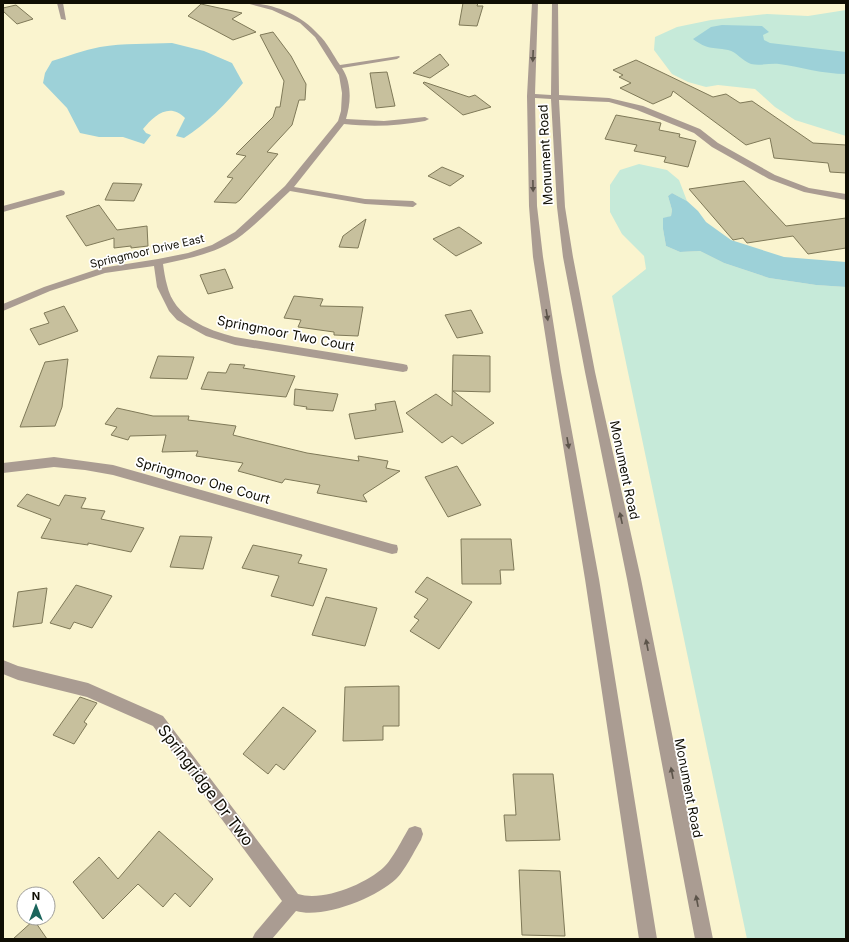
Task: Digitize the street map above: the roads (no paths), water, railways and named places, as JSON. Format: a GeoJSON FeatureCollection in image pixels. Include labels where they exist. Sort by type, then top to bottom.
{"type":"FeatureCollection","features":[{"type":"Feature","properties":{"kind":"street"},"geometry":{"type":"LineString","coordinates":[[60,3],[64,19]]}},
{"type":"Feature","properties":{"kind":"street","name":"Springmoor Drive East"},"geometry":{"type":"LineString","coordinates":[[3,308],[47,289],[104,270],[158,262],[190,255],[215,247],[238,234],[288,188],[342,121],[345,111],[346,93],[343,75],[316,36],[302,22],[274,9],[249,3]]}},
{"type":"Feature","properties":{"kind":"street","name":"Monument Road"},"geometry":{"type":"LineString","coordinates":[[535,3],[544,28],[556,97],[561,207],[576,302],[634,579],[704,939]]}},
{"type":"Feature","properties":{"kind":"street","name":"Monument Road"},"geometry":{"type":"LineString","coordinates":[[555,3],[544,28],[531,96],[533,206],[542,286],[592,579],[648,939]]}},
{"type":"Feature","properties":{"kind":"street"},"geometry":{"type":"LineString","coordinates":[[338,68],[397,57]]}},
{"type":"Feature","properties":{"kind":"street"},"geometry":{"type":"LineString","coordinates":[[531,96],[609,100],[640,108],[697,132],[715,145],[772,178],[807,190],[846,197]]}},
{"type":"Feature","properties":{"kind":"street"},"geometry":{"type":"LineString","coordinates":[[342,121],[380,125],[425,119]]}},
{"type":"Feature","properties":{"kind":"street"},"geometry":{"type":"LineString","coordinates":[[288,188],[354,201],[413,204]]}},
{"type":"Feature","properties":{"kind":"street"},"geometry":{"type":"LineString","coordinates":[[3,209],[61,194]]}},
{"type":"Feature","properties":{"kind":"street","name":"Springmoor Two Court"},"geometry":{"type":"LineString","coordinates":[[158,262],[162,287],[173,309],[181,318],[210,334],[235,341],[403,368]]}},
{"type":"Feature","properties":{"kind":"street","name":"Springmoor One Court"},"geometry":{"type":"LineString","coordinates":[[3,468],[54,462],[113,470],[392,549]]}},
{"type":"Feature","properties":{"kind":"street","name":"Springridge Dr Two"},"geometry":{"type":"LineString","coordinates":[[3,667],[18,673],[88,690],[158,721],[293,901]]}},
{"type":"Feature","properties":{"kind":"street"},"geometry":{"type":"LineString","coordinates":[[262,939],[293,901],[306,905],[325,904],[358,894],[391,873],[415,834]]}},
{"type":"Feature","properties":{"kind":"water"},"geometry":{"type":"Polygon","coordinates":[[[722,25],[762,26],[769,32],[763,35],[764,40],[770,43],[846,52],[846,74],[820,72],[779,64],[751,64],[731,51],[706,47],[693,39],[711,27],[722,25]]]}},
{"type":"Feature","properties":{"kind":"water"},"geometry":{"type":"Polygon","coordinates":[[[172,43],[204,51],[232,63],[243,83],[215,113],[184,138],[176,136],[185,118],[174,111],[162,112],[147,124],[143,129],[146,133],[151,135],[144,144],[123,137],[99,137],[80,133],[67,108],[43,83],[45,73],[52,61],[76,53],[94,48],[127,44],[172,43]]]}},
{"type":"Feature","properties":{"kind":"water"},"geometry":{"type":"Polygon","coordinates":[[[672,193],[687,201],[698,211],[706,222],[731,240],[784,257],[846,262],[846,287],[816,285],[769,278],[724,263],[700,251],[680,252],[666,246],[663,218],[671,216],[672,210],[668,196],[672,193]]]}}]}
